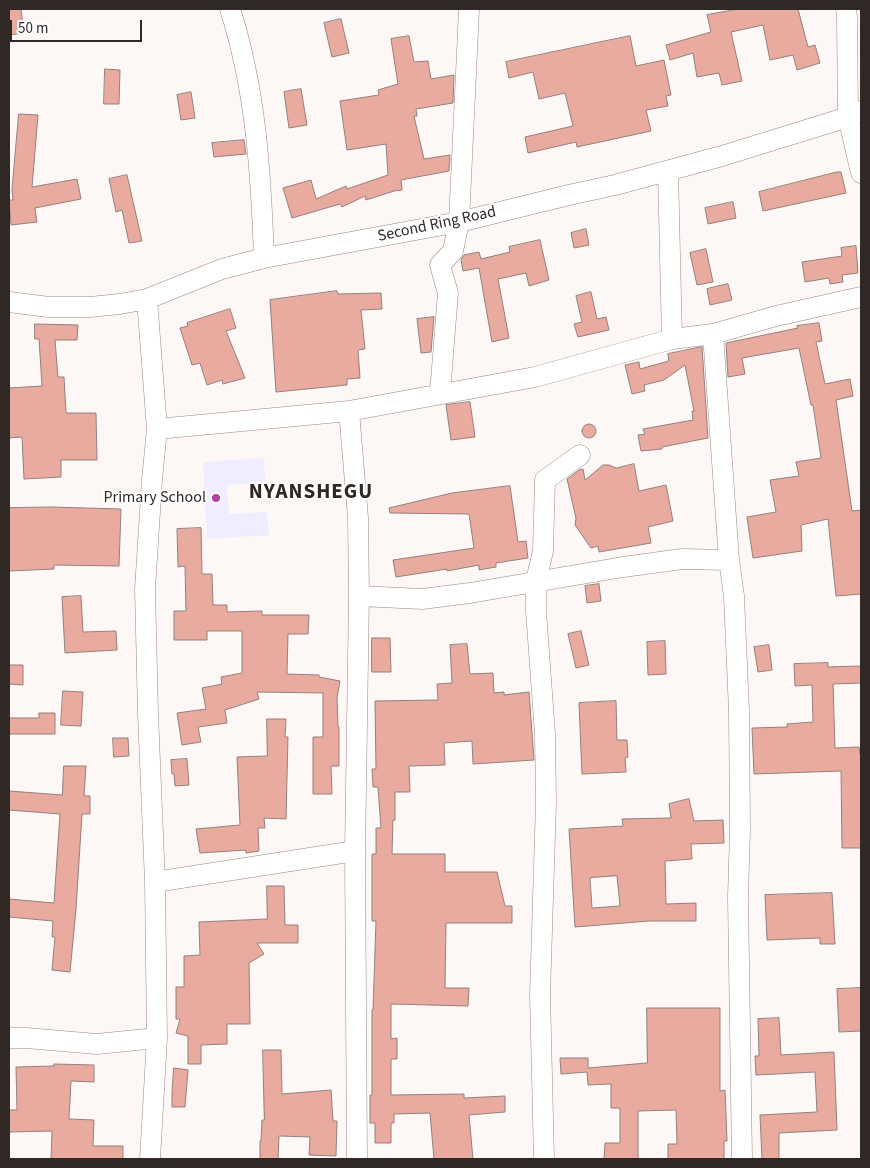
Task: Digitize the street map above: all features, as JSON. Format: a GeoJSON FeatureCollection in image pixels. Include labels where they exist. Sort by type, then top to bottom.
{"type":"FeatureCollection","features":[{"type":"Feature","properties":{"kind":"street"},"geometry":{"type":"LineString","coordinates":[[230,9],[243,52],[251,100],[260,173],[264,258]]}},
{"type":"Feature","properties":{"kind":"street"},"geometry":{"type":"LineString","coordinates":[[440,393],[448,293],[440,265],[453,251],[459,222],[469,9]]}},
{"type":"Feature","properties":{"kind":"street"},"geometry":{"type":"LineString","coordinates":[[846,9],[854,114],[861,173]]}},
{"type":"Feature","properties":{"kind":"street","name":"Second Ring Road"},"geometry":{"type":"LineString","coordinates":[[9,302],[49,306],[90,307],[147,299],[222,269],[264,258],[459,222],[614,185],[668,171],[854,114]]}},
{"type":"Feature","properties":{"kind":"street"},"geometry":{"type":"LineString","coordinates":[[668,171],[672,339]]}},
{"type":"Feature","properties":{"kind":"street"},"geometry":{"type":"LineString","coordinates":[[157,429],[349,411],[535,377],[672,339],[712,334],[776,316],[861,297]]}},
{"type":"Feature","properties":{"kind":"street"},"geometry":{"type":"LineString","coordinates":[[147,299],[157,429],[144,589],[155,882],[157,1038],[150,1159]]}},
{"type":"Feature","properties":{"kind":"street"},"geometry":{"type":"LineString","coordinates":[[712,334],[729,560],[734,596],[739,711],[740,830],[738,897],[742,1159]]}},
{"type":"Feature","properties":{"kind":"street"},"geometry":{"type":"LineString","coordinates":[[349,411],[358,518],[359,596],[355,851],[357,1159]]}},
{"type":"Feature","properties":{"kind":"street"},"geometry":{"type":"LineString","coordinates":[[544,1159],[540,996],[546,802],[536,581],[543,551],[545,480],[580,455]]}},
{"type":"Feature","properties":{"kind":"street"},"geometry":{"type":"LineString","coordinates":[[359,596],[422,599],[682,559],[729,560]]}},
{"type":"Feature","properties":{"kind":"street"},"geometry":{"type":"LineString","coordinates":[[155,882],[355,851]]}},
{"type":"Feature","properties":{"kind":"street"},"geometry":{"type":"LineString","coordinates":[[9,1038],[97,1044],[157,1038]]}},
{"type":"Feature","properties":{"kind":"shaded area","name":"Primary School"},"geometry":{"type":"Polygon","coordinates":[[[264,458],[265,482],[227,485],[229,514],[267,512],[269,535],[207,539],[203,462],[264,458]]]}},
{"type":"Feature","properties":{"kind":"building"},"geometry":{"type":"Polygon","coordinates":[[[9,9],[21,9],[24,33],[9,35],[9,9]]]}},
{"type":"Feature","properties":{"kind":"building"},"geometry":{"type":"Polygon","coordinates":[[[739,9],[798,9],[808,47],[815,45],[820,63],[797,70],[793,55],[770,60],[763,25],[731,32],[742,81],[722,85],[719,73],[697,77],[693,53],[670,60],[666,45],[711,32],[707,15],[739,9]]]}},
{"type":"Feature","properties":{"kind":"building"},"geometry":{"type":"Polygon","coordinates":[[[341,19],[349,53],[332,57],[324,23],[341,19]]]}},
{"type":"Feature","properties":{"kind":"building"},"geometry":{"type":"Polygon","coordinates":[[[409,36],[414,62],[428,61],[431,79],[454,75],[453,103],[416,109],[417,116],[414,116],[424,159],[450,155],[449,171],[401,180],[402,190],[366,200],[365,196],[342,207],[340,204],[292,218],[283,188],[311,180],[316,199],[346,186],[347,189],[388,175],[386,144],[347,150],[340,101],[379,95],[378,90],[398,84],[391,39],[409,36]]]}},
{"type":"Feature","properties":{"kind":"building"},"geometry":{"type":"Polygon","coordinates":[[[630,36],[636,66],[664,60],[671,95],[666,96],[668,106],[646,110],[651,131],[577,147],[576,142],[528,153],[525,137],[573,126],[565,93],[539,99],[533,72],[509,78],[506,62],[630,36]]]}},
{"type":"Feature","properties":{"kind":"building"},"geometry":{"type":"Polygon","coordinates":[[[105,69],[120,70],[119,104],[104,104],[105,69]]]}},
{"type":"Feature","properties":{"kind":"building"},"geometry":{"type":"Polygon","coordinates":[[[301,89],[307,125],[289,128],[284,92],[301,89]]]}},
{"type":"Feature","properties":{"kind":"building"},"geometry":{"type":"Polygon","coordinates":[[[191,92],[195,118],[181,120],[177,95],[191,92]]]}},
{"type":"Feature","properties":{"kind":"building"},"geometry":{"type":"Polygon","coordinates":[[[19,114],[38,115],[32,187],[77,179],[81,199],[35,208],[37,222],[11,225],[9,200],[13,200],[12,190],[19,114]]]}},
{"type":"Feature","properties":{"kind":"building"},"geometry":{"type":"Polygon","coordinates":[[[244,140],[246,154],[214,157],[212,143],[244,140]]]}},
{"type":"Feature","properties":{"kind":"building"},"geometry":{"type":"Polygon","coordinates":[[[841,172],[846,193],[763,211],[759,192],[841,172]]]}},
{"type":"Feature","properties":{"kind":"building"},"geometry":{"type":"Polygon","coordinates":[[[127,175],[142,241],[129,243],[122,210],[116,212],[109,179],[127,175]]]}},
{"type":"Feature","properties":{"kind":"building"},"geometry":{"type":"Polygon","coordinates":[[[733,202],[736,218],[708,224],[705,208],[733,202]]]}},
{"type":"Feature","properties":{"kind":"building"},"geometry":{"type":"Polygon","coordinates":[[[586,229],[589,245],[574,248],[571,233],[586,229]]]}},
{"type":"Feature","properties":{"kind":"building"},"geometry":{"type":"Polygon","coordinates":[[[540,240],[549,280],[529,286],[526,273],[498,279],[509,338],[492,342],[479,268],[463,271],[461,260],[464,255],[479,252],[481,259],[510,252],[509,247],[540,240]]]}},
{"type":"Feature","properties":{"kind":"building"},"geometry":{"type":"Polygon","coordinates":[[[856,246],[858,273],[842,275],[843,282],[830,284],[829,278],[805,282],[802,262],[842,256],[841,248],[856,246]]]}},
{"type":"Feature","properties":{"kind":"building"},"geometry":{"type":"Polygon","coordinates":[[[706,249],[713,282],[697,285],[690,253],[706,249]]]}},
{"type":"Feature","properties":{"kind":"building"},"geometry":{"type":"Polygon","coordinates":[[[728,284],[732,300],[710,305],[707,289],[728,284]]]}},
{"type":"Feature","properties":{"kind":"building"},"geometry":{"type":"Polygon","coordinates":[[[337,291],[338,294],[381,293],[382,309],[361,310],[365,349],[358,350],[360,378],[347,379],[347,385],[276,392],[270,300],[337,291]]]}},
{"type":"Feature","properties":{"kind":"building"},"geometry":{"type":"Polygon","coordinates":[[[591,292],[597,319],[606,317],[609,330],[578,337],[574,324],[582,322],[576,296],[591,292]]]}},
{"type":"Feature","properties":{"kind":"building"},"geometry":{"type":"Polygon","coordinates":[[[230,309],[236,328],[226,331],[245,378],[223,384],[222,380],[207,385],[200,363],[192,365],[180,328],[188,326],[187,323],[230,309]]]}},
{"type":"Feature","properties":{"kind":"building"},"geometry":{"type":"Polygon","coordinates":[[[434,317],[431,352],[421,353],[417,319],[434,317]]]}},
{"type":"Feature","properties":{"kind":"building"},"geometry":{"type":"Polygon","coordinates":[[[819,323],[822,341],[816,342],[825,384],[850,379],[853,396],[836,400],[852,511],[861,510],[861,594],[836,596],[828,519],[801,525],[802,551],[753,558],[747,517],[776,512],[770,480],[799,476],[796,462],[821,458],[813,405],[811,405],[799,348],[742,358],[745,374],[728,377],[726,343],[798,328],[797,326],[819,323]]]}},
{"type":"Feature","properties":{"kind":"building"},"geometry":{"type":"Polygon","coordinates":[[[35,324],[78,325],[77,340],[55,340],[58,377],[64,377],[66,413],[96,413],[97,460],[61,460],[61,477],[24,479],[22,437],[9,438],[9,388],[42,386],[39,339],[35,339],[35,324]]]}},
{"type":"Feature","properties":{"kind":"building"},"geometry":{"type":"Polygon","coordinates":[[[702,347],[708,438],[662,447],[662,449],[641,451],[638,435],[645,434],[643,429],[693,420],[692,411],[694,411],[685,365],[664,380],[644,385],[645,391],[632,394],[625,365],[639,362],[640,369],[669,361],[668,354],[702,347]]]}},
{"type":"Feature","properties":{"kind":"building"},"geometry":{"type":"Polygon","coordinates":[[[470,402],[475,437],[451,440],[446,405],[470,402]]]}},
{"type":"Feature","properties":{"kind":"building"},"geometry":{"type":"Polygon","coordinates":[[[589,424],[594,426],[596,431],[594,436],[589,438],[584,436],[582,431],[584,426],[589,424]]]}},
{"type":"Feature","properties":{"kind":"building"},"geometry":{"type":"Polygon","coordinates":[[[634,464],[639,491],[666,485],[673,521],[648,527],[651,543],[599,552],[598,546],[591,548],[575,525],[576,518],[567,479],[583,469],[585,480],[603,465],[616,468],[634,464]]]}},
{"type":"Feature","properties":{"kind":"building"},"geometry":{"type":"Polygon","coordinates":[[[510,486],[518,542],[526,541],[528,558],[496,563],[496,567],[479,570],[479,565],[396,577],[393,560],[474,548],[469,514],[390,513],[389,508],[452,493],[510,486]]]}},
{"type":"Feature","properties":{"kind":"building"},"geometry":{"type":"Polygon","coordinates":[[[9,508],[121,509],[119,566],[54,565],[54,569],[9,571],[9,508]]]}},
{"type":"Feature","properties":{"kind":"building"},"geometry":{"type":"Polygon","coordinates":[[[201,528],[202,574],[212,574],[213,605],[227,605],[227,612],[262,611],[262,615],[309,615],[308,634],[288,634],[287,674],[319,675],[319,677],[340,681],[337,698],[339,766],[331,766],[332,794],[313,794],[313,737],[323,737],[323,693],[257,692],[259,699],[225,710],[227,723],[198,727],[201,742],[182,745],[177,713],[206,709],[202,688],[222,684],[221,677],[242,673],[242,631],[207,631],[207,640],[174,640],[174,611],[186,611],[185,566],[178,567],[177,529],[201,528]]]}},
{"type":"Feature","properties":{"kind":"building"},"geometry":{"type":"Polygon","coordinates":[[[599,584],[601,601],[587,603],[585,586],[599,584]]]}},
{"type":"Feature","properties":{"kind":"building"},"geometry":{"type":"Polygon","coordinates":[[[81,596],[83,632],[116,631],[117,650],[65,653],[62,597],[81,596]]]}},
{"type":"Feature","properties":{"kind":"building"},"geometry":{"type":"Polygon","coordinates":[[[581,631],[589,665],[576,668],[568,634],[581,631]]]}},
{"type":"Feature","properties":{"kind":"building"},"geometry":{"type":"Polygon","coordinates":[[[372,638],[390,638],[391,672],[372,672],[372,638]]]}},
{"type":"Feature","properties":{"kind":"building"},"geometry":{"type":"Polygon","coordinates":[[[665,641],[666,674],[648,675],[647,642],[665,641]]]}},
{"type":"Feature","properties":{"kind":"building"},"geometry":{"type":"Polygon","coordinates":[[[467,644],[470,674],[493,673],[494,693],[504,692],[504,695],[529,692],[534,760],[473,764],[472,741],[444,743],[445,765],[409,766],[410,792],[395,792],[392,854],[445,854],[445,872],[497,872],[505,906],[512,906],[512,923],[446,923],[445,988],[469,988],[468,1006],[391,1004],[391,1039],[397,1038],[397,1059],[391,1059],[391,1095],[464,1094],[464,1098],[505,1096],[505,1112],[469,1115],[473,1159],[434,1159],[430,1113],[394,1114],[394,1123],[391,1123],[391,1143],[375,1143],[375,1123],[370,1123],[376,921],[372,921],[372,854],[376,854],[376,828],[381,828],[378,787],[373,787],[372,769],[376,769],[375,701],[438,700],[437,684],[452,683],[450,645],[467,644]]]}},
{"type":"Feature","properties":{"kind":"building"},"geometry":{"type":"Polygon","coordinates":[[[769,645],[772,670],[758,672],[754,647],[769,645]]]}},
{"type":"Feature","properties":{"kind":"building"},"geometry":{"type":"Polygon","coordinates":[[[828,663],[828,667],[861,666],[861,683],[833,684],[835,748],[859,747],[861,755],[861,848],[842,848],[841,771],[754,774],[752,728],[787,727],[787,724],[813,722],[812,685],[795,686],[794,664],[828,663]]]}},
{"type":"Feature","properties":{"kind":"building"},"geometry":{"type":"Polygon","coordinates":[[[9,665],[23,665],[23,685],[9,684],[9,665]]]}},
{"type":"Feature","properties":{"kind":"building"},"geometry":{"type":"Polygon","coordinates":[[[63,691],[83,692],[81,726],[61,725],[63,691]]]}},
{"type":"Feature","properties":{"kind":"building"},"geometry":{"type":"Polygon","coordinates":[[[616,701],[617,740],[627,740],[628,757],[625,758],[626,772],[582,774],[579,703],[616,701]]]}},
{"type":"Feature","properties":{"kind":"building"},"geometry":{"type":"Polygon","coordinates":[[[39,713],[55,713],[55,734],[9,734],[9,718],[39,718],[39,713]]]}},
{"type":"Feature","properties":{"kind":"building"},"geometry":{"type":"Polygon","coordinates":[[[267,719],[286,719],[285,737],[288,737],[286,819],[264,818],[265,828],[258,828],[259,851],[246,853],[246,850],[200,853],[196,829],[240,825],[237,757],[267,756],[267,719]]]}},
{"type":"Feature","properties":{"kind":"building"},"geometry":{"type":"Polygon","coordinates":[[[113,738],[128,738],[129,756],[114,757],[113,738]]]}},
{"type":"Feature","properties":{"kind":"building"},"geometry":{"type":"Polygon","coordinates":[[[187,759],[189,785],[175,786],[171,760],[187,759]]]}},
{"type":"Feature","properties":{"kind":"building"},"geometry":{"type":"Polygon","coordinates":[[[64,766],[86,766],[84,796],[90,796],[90,814],[82,814],[70,972],[52,970],[55,937],[52,937],[53,921],[9,917],[9,899],[54,903],[60,814],[9,810],[9,791],[62,795],[64,766]]]}},
{"type":"Feature","properties":{"kind":"building"},"geometry":{"type":"Polygon","coordinates":[[[689,799],[694,821],[723,820],[724,843],[691,844],[692,859],[665,861],[666,904],[696,903],[696,921],[649,921],[575,927],[569,829],[623,826],[622,819],[671,818],[669,804],[689,799]],[[617,876],[590,878],[592,908],[620,906],[617,876]]]}},
{"type":"Feature","properties":{"kind":"building"},"geometry":{"type":"Polygon","coordinates":[[[267,886],[284,886],[285,925],[298,925],[298,943],[257,943],[264,954],[249,963],[250,1024],[227,1024],[227,1044],[201,1045],[201,1064],[188,1064],[188,1036],[176,1033],[180,1019],[176,1019],[176,987],[184,987],[184,956],[200,955],[199,922],[267,919],[267,886]]]}},
{"type":"Feature","properties":{"kind":"building"},"geometry":{"type":"Polygon","coordinates":[[[832,893],[835,944],[820,944],[820,938],[767,940],[765,895],[832,893]]]}},
{"type":"Feature","properties":{"kind":"building"},"geometry":{"type":"Polygon","coordinates":[[[861,988],[861,1031],[839,1032],[837,989],[861,988]]]}},
{"type":"Feature","properties":{"kind":"building"},"geometry":{"type":"Polygon","coordinates":[[[647,1008],[720,1008],[720,1091],[725,1090],[727,1141],[724,1141],[724,1159],[668,1159],[668,1144],[677,1144],[676,1110],[638,1111],[638,1159],[604,1159],[605,1143],[620,1143],[620,1108],[611,1108],[611,1084],[588,1085],[587,1072],[561,1074],[560,1058],[588,1058],[588,1068],[647,1063],[647,1008]]]}},
{"type":"Feature","properties":{"kind":"building"},"geometry":{"type":"Polygon","coordinates":[[[779,1018],[781,1055],[834,1052],[837,1130],[779,1133],[779,1159],[762,1159],[760,1115],[817,1112],[815,1072],[756,1075],[755,1056],[759,1056],[758,1019],[779,1018]]]}},
{"type":"Feature","properties":{"kind":"building"},"geometry":{"type":"Polygon","coordinates":[[[263,1050],[281,1050],[282,1094],[331,1090],[333,1121],[337,1121],[336,1156],[309,1155],[310,1137],[279,1136],[278,1159],[260,1159],[262,1120],[264,1120],[263,1050]]]}},
{"type":"Feature","properties":{"kind":"building"},"geometry":{"type":"Polygon","coordinates":[[[54,1064],[94,1065],[94,1082],[71,1081],[69,1119],[94,1120],[93,1146],[123,1146],[123,1159],[51,1159],[52,1131],[9,1132],[9,1110],[17,1110],[16,1067],[54,1066],[54,1064]]]}},
{"type":"Feature","properties":{"kind":"building"},"geometry":{"type":"Polygon","coordinates":[[[174,1068],[188,1070],[185,1107],[172,1107],[174,1068]]]}},
{"type":"Feature","properties":{"kind":"place","name":"Primary School"},"geometry":{"type":"Point","coordinates":[216,498]}},
{"type":"Feature","properties":{"kind":"district","name":"NYANSHEGU"},"geometry":{"type":"Point","coordinates":[311,493]}}]}
